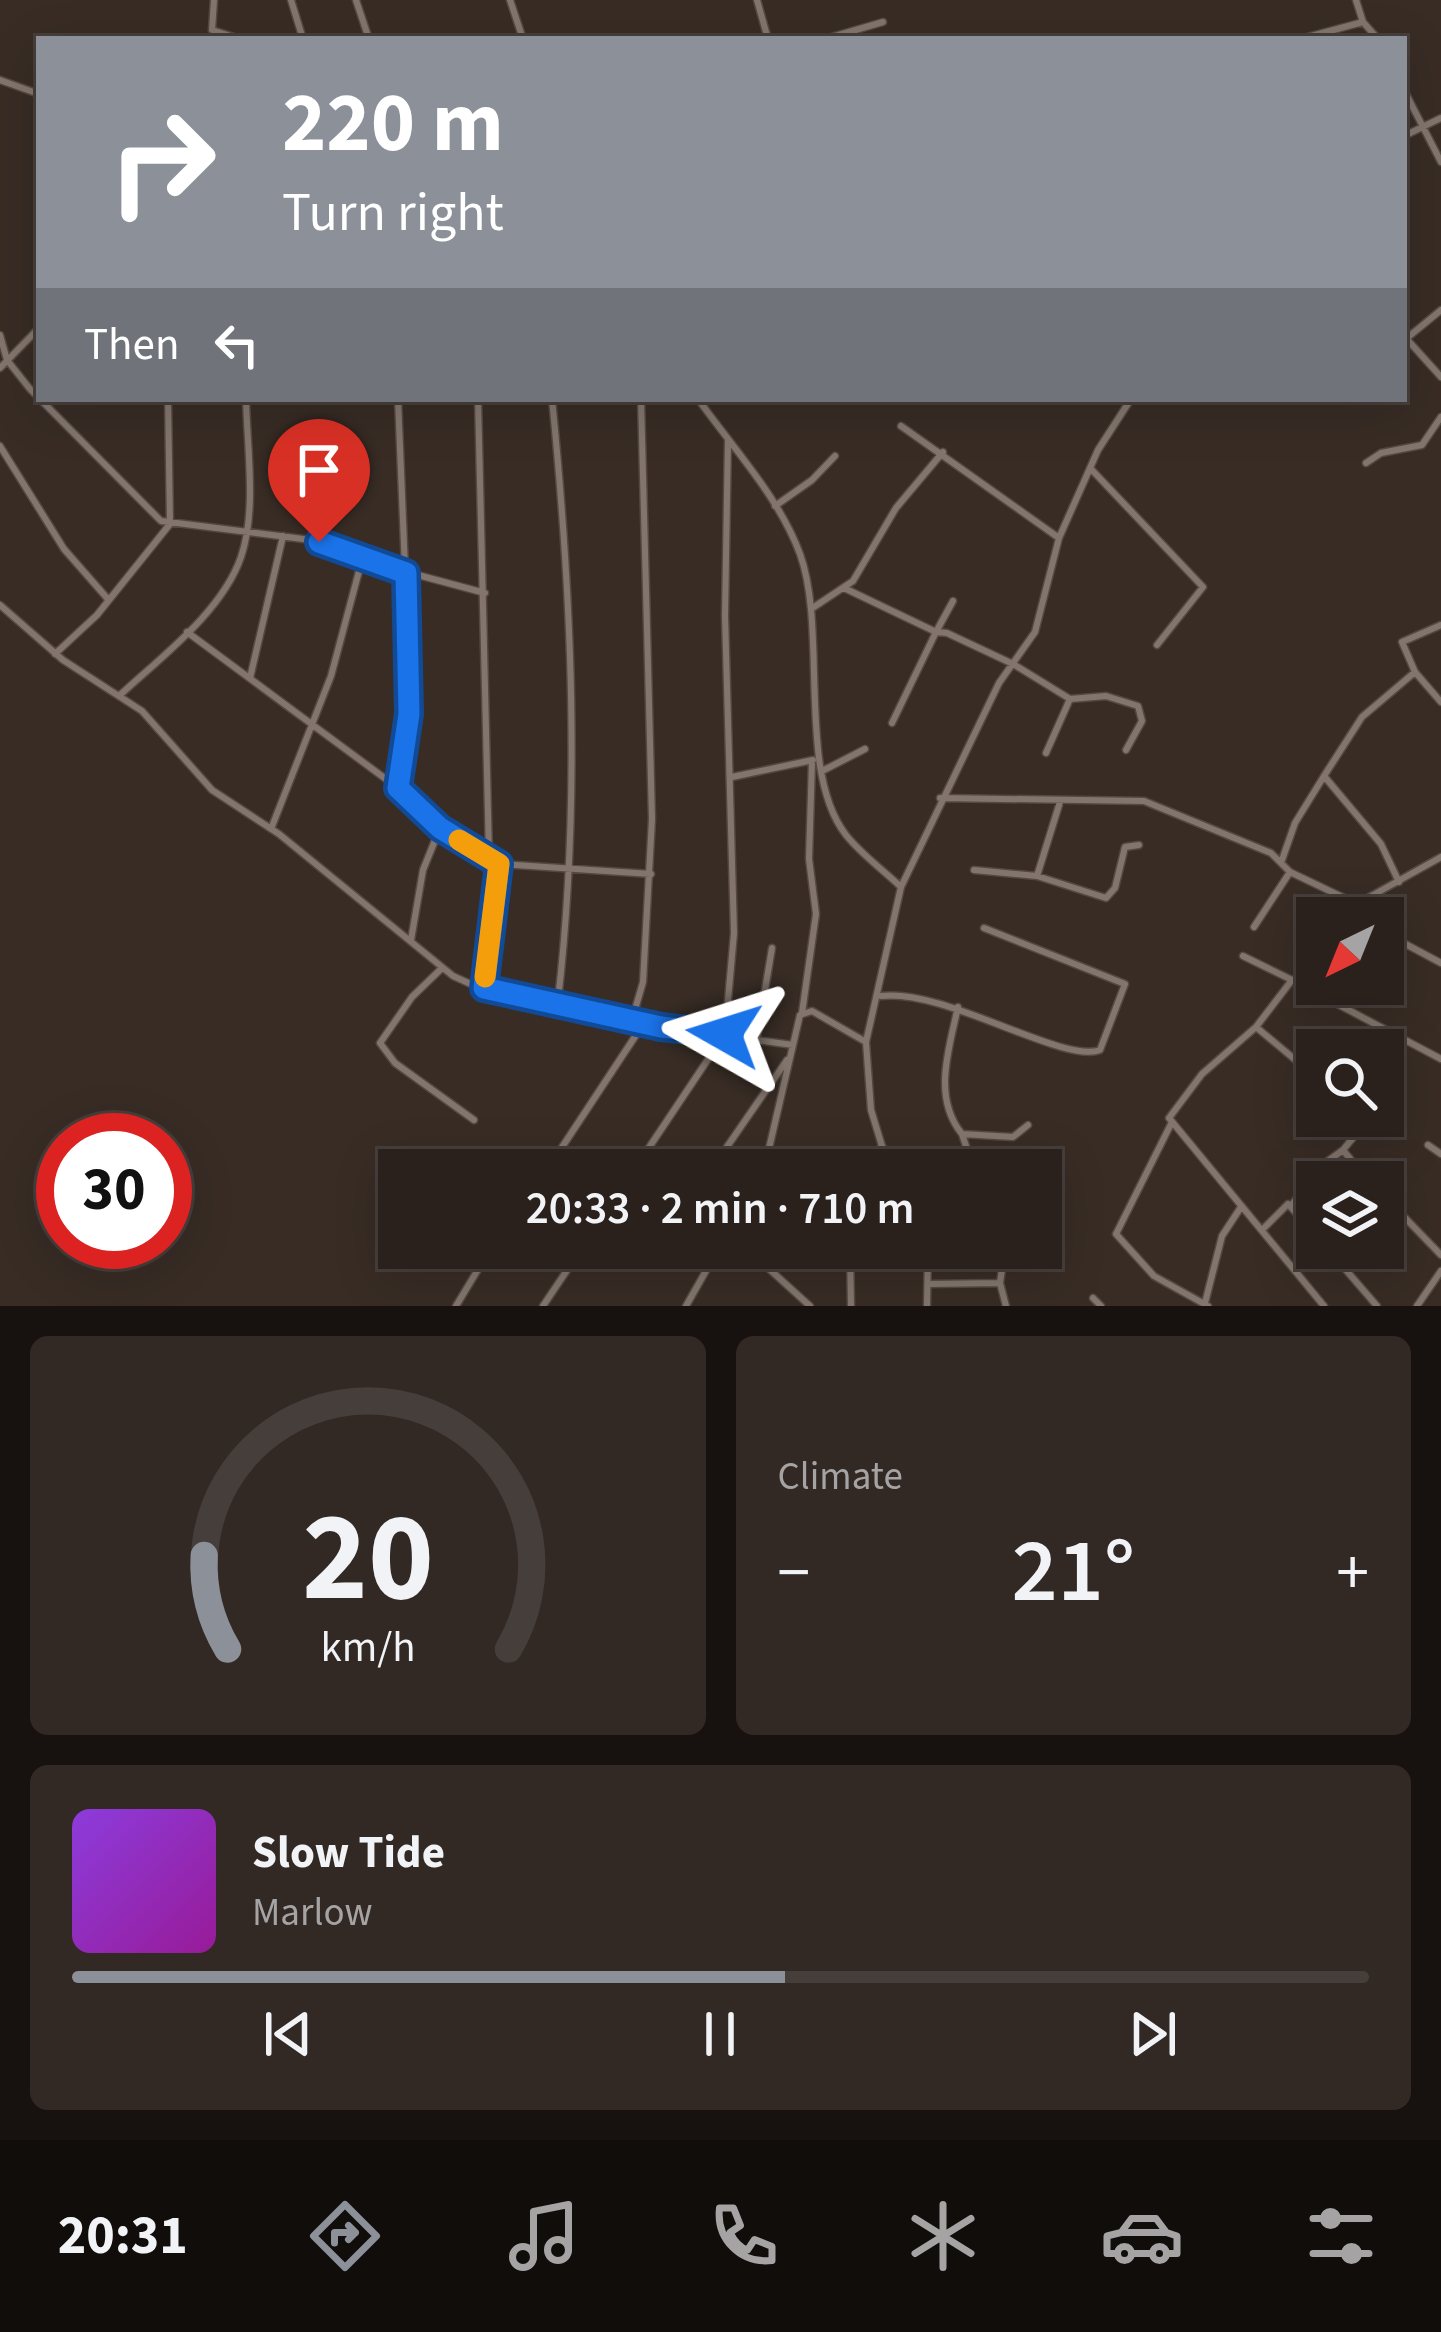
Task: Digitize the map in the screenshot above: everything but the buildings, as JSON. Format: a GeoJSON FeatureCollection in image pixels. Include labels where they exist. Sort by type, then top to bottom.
{"type":"FeatureCollection","features":[{"type":"Feature","properties":{"kind":"street"},"geometry":{"type":"LineString","coordinates":[[214,0],[212,30],[231,36]]}},
{"type":"Feature","properties":{"kind":"street"},"geometry":{"type":"LineString","coordinates":[[291,0],[302,36]]}},
{"type":"Feature","properties":{"kind":"street"},"geometry":{"type":"LineString","coordinates":[[356,0],[368,36]]}},
{"type":"Feature","properties":{"kind":"street"},"geometry":{"type":"LineString","coordinates":[[510,0],[522,36]]}},
{"type":"Feature","properties":{"kind":"street"},"geometry":{"type":"LineString","coordinates":[[757,0],[767,36]]}},
{"type":"Feature","properties":{"kind":"street"},"geometry":{"type":"LineString","coordinates":[[1356,0],[1363,22],[1375,36]]}},
{"type":"Feature","properties":{"kind":"street"},"geometry":{"type":"LineString","coordinates":[[835,36],[883,22]]}},
{"type":"Feature","properties":{"kind":"street"},"geometry":{"type":"LineString","coordinates":[[1311,36],[1363,22]]}},
{"type":"Feature","properties":{"kind":"street"},"geometry":{"type":"LineString","coordinates":[[0,80],[36,93]]}},
{"type":"Feature","properties":{"kind":"street"},"geometry":{"type":"LineString","coordinates":[[1407,96],[1441,162]]}},
{"type":"Feature","properties":{"kind":"street"},"geometry":{"type":"LineString","coordinates":[[1407,135],[1441,118]]}},
{"type":"Feature","properties":{"kind":"street"},"geometry":{"type":"LineString","coordinates":[[1407,336],[1441,310]]}},
{"type":"Feature","properties":{"kind":"street"},"geometry":{"type":"LineString","coordinates":[[0,368],[36,331]]}},
{"type":"Feature","properties":{"kind":"street"},"geometry":{"type":"LineString","coordinates":[[0,334],[7,360],[36,394]]}},
{"type":"Feature","properties":{"kind":"street"},"geometry":{"type":"LineString","coordinates":[[1407,338],[1441,377]]}},
{"type":"Feature","properties":{"kind":"street"},"geometry":{"type":"LineString","coordinates":[[43,402],[70,434],[170,524],[247,529],[319,542],[362,560],[484,593]]}},
{"type":"Feature","properties":{"kind":"street"},"geometry":{"type":"LineString","coordinates":[[55,654],[170,524],[168,402]]}},
{"type":"Feature","properties":{"kind":"street"},"geometry":{"type":"LineString","coordinates":[[118,696],[187,632],[228,581],[247,529],[246,402]]}},
{"type":"Feature","properties":{"kind":"street"},"geometry":{"type":"LineString","coordinates":[[398,402],[409,714],[398,788]]}},
{"type":"Feature","properties":{"kind":"street"},"geometry":{"type":"LineString","coordinates":[[478,402],[489,855]]}},
{"type":"Feature","properties":{"kind":"street"},"geometry":{"type":"LineString","coordinates":[[552,402],[574,744],[570,868],[558,1001]]}},
{"type":"Feature","properties":{"kind":"street"},"geometry":{"type":"LineString","coordinates":[[632,1020],[643,982],[651,874],[641,402]]}},
{"type":"Feature","properties":{"kind":"street"},"geometry":{"type":"LineString","coordinates":[[700,402],[775,506],[800,555],[814,607],[813,679],[834,814],[846,835],[901,887]]}},
{"type":"Feature","properties":{"kind":"street"},"geometry":{"type":"LineString","coordinates":[[884,1149],[871,1110],[866,1042],[881,995],[901,887],[940,798],[1035,632],[1059,538],[1090,469],[1129,402]]}},
{"type":"Feature","properties":{"kind":"street"},"geometry":{"type":"LineString","coordinates":[[1366,463],[1381,453],[1422,445],[1441,417]]}},
{"type":"Feature","properties":{"kind":"street"},"geometry":{"type":"LineString","coordinates":[[901,426],[1059,538]]}},
{"type":"Feature","properties":{"kind":"street"},"geometry":{"type":"LineString","coordinates":[[648,1149],[724,1034],[734,933],[725,616],[728,439]]}},
{"type":"Feature","properties":{"kind":"street"},"geometry":{"type":"LineString","coordinates":[[0,446],[64,549],[107,598]]}},
{"type":"Feature","properties":{"kind":"street"},"geometry":{"type":"LineString","coordinates":[[814,607],[853,581],[896,508],[943,452]]}},
{"type":"Feature","properties":{"kind":"street"},"geometry":{"type":"LineString","coordinates":[[775,506],[835,456]]}},
{"type":"Feature","properties":{"kind":"street"},"geometry":{"type":"LineString","coordinates":[[1090,469],[1203,586],[1157,645]]}},
{"type":"Feature","properties":{"kind":"street"},"geometry":{"type":"LineString","coordinates":[[250,678],[283,535]]}},
{"type":"Feature","properties":{"kind":"street"},"geometry":{"type":"LineString","coordinates":[[271,830],[314,724],[362,560]]}},
{"type":"Feature","properties":{"kind":"street"},"geometry":{"type":"LineString","coordinates":[[844,588],[1013,664],[1070,699],[1106,696],[1138,706],[1142,721],[1126,750]]}},
{"type":"Feature","properties":{"kind":"street"},"geometry":{"type":"LineString","coordinates":[[892,723],[953,601]]}},
{"type":"Feature","properties":{"kind":"street"},"geometry":{"type":"LineString","coordinates":[[0,605],[55,654],[142,711],[212,790],[271,830],[442,968],[484,988],[644,1023],[793,1046]]}},
{"type":"Feature","properties":{"kind":"street"},"geometry":{"type":"LineString","coordinates":[[1441,625],[1402,642],[1415,672],[1441,702]]}},
{"type":"Feature","properties":{"kind":"street"},"geometry":{"type":"LineString","coordinates":[[187,632],[398,788],[440,828],[499,864],[651,874]]}},
{"type":"Feature","properties":{"kind":"street"},"geometry":{"type":"LineString","coordinates":[[1282,860],[1295,823],[1362,717],[1415,672]]}},
{"type":"Feature","properties":{"kind":"street"},"geometry":{"type":"LineString","coordinates":[[1046,753],[1070,699]]}},
{"type":"Feature","properties":{"kind":"street"},"geometry":{"type":"LineString","coordinates":[[824,770],[865,748]]}},
{"type":"Feature","properties":{"kind":"street"},"geometry":{"type":"LineString","coordinates":[[732,777],[822,758]]}},
{"type":"Feature","properties":{"kind":"street"},"geometry":{"type":"LineString","coordinates":[[769,1149],[802,1013],[816,914],[808,859],[812,760]]}},
{"type":"Feature","properties":{"kind":"street"},"geometry":{"type":"LineString","coordinates":[[1324,776],[1382,844],[1399,881]]}},
{"type":"Feature","properties":{"kind":"street"},"geometry":{"type":"LineString","coordinates":[[940,798],[1144,801],[1282,860],[1290,872],[1342,897]]}},
{"type":"Feature","properties":{"kind":"street"},"geometry":{"type":"LineString","coordinates":[[1037,876],[1060,802]]}},
{"type":"Feature","properties":{"kind":"street"},"geometry":{"type":"LineString","coordinates":[[411,940],[423,870],[440,828]]}},
{"type":"Feature","properties":{"kind":"street"},"geometry":{"type":"LineString","coordinates":[[974,870],[1037,876],[1106,898],[1115,888],[1125,847],[1138,845]]}},
{"type":"Feature","properties":{"kind":"street"},"geometry":{"type":"LineString","coordinates":[[1370,897],[1441,857]]}},
{"type":"Feature","properties":{"kind":"street"},"geometry":{"type":"LineString","coordinates":[[484,988],[499,864]]}},
{"type":"Feature","properties":{"kind":"street"},"geometry":{"type":"LineString","coordinates":[[1254,927],[1290,872]]}},
{"type":"Feature","properties":{"kind":"street"},"geometry":{"type":"LineString","coordinates":[[881,995],[923,996],[1095,1054],[1126,988],[984,928]]}},
{"type":"Feature","properties":{"kind":"street"},"geometry":{"type":"LineString","coordinates":[[1404,943],[1441,963]]}},
{"type":"Feature","properties":{"kind":"street"},"geometry":{"type":"LineString","coordinates":[[757,1038],[772,948]]}},
{"type":"Feature","properties":{"kind":"street"},"geometry":{"type":"LineString","coordinates":[[1243,956],[1296,982]]}},
{"type":"Feature","properties":{"kind":"street"},"geometry":{"type":"LineString","coordinates":[[442,968],[412,997],[380,1043],[395,1063],[474,1120]]}},
{"type":"Feature","properties":{"kind":"street"},"geometry":{"type":"LineString","coordinates":[[1292,980],[1256,1028],[1174,1104],[1168,1118],[1264,1228],[1324,1306]]}},
{"type":"Feature","properties":{"kind":"street"},"geometry":{"type":"LineString","coordinates":[[1339,1005],[1441,1059]]}},
{"type":"Feature","properties":{"kind":"street"},"geometry":{"type":"LineString","coordinates":[[958,1007],[945,1067],[946,1099],[967,1149]]}},
{"type":"Feature","properties":{"kind":"street"},"geometry":{"type":"LineString","coordinates":[[802,1013],[820,1015],[866,1042]]}},
{"type":"Feature","properties":{"kind":"street"},"geometry":{"type":"LineString","coordinates":[[561,1149],[644,1023]]}},
{"type":"Feature","properties":{"kind":"street"},"geometry":{"type":"LineString","coordinates":[[1256,1028],[1296,1061]]}},
{"type":"Feature","properties":{"kind":"street"},"geometry":{"type":"LineString","coordinates":[[726,1149],[790,1058]]}},
{"type":"Feature","properties":{"kind":"street"},"geometry":{"type":"LineString","coordinates":[[1172,1122],[1116,1234],[1154,1276],[1207,1304],[1227,1222],[1241,1206]]}},
{"type":"Feature","properties":{"kind":"street"},"geometry":{"type":"LineString","coordinates":[[962,1134],[1013,1137],[1028,1125]]}},
{"type":"Feature","properties":{"kind":"street"},"geometry":{"type":"LineString","coordinates":[[1264,1228],[1292,1206],[1321,1166],[1354,1137]]}},
{"type":"Feature","properties":{"kind":"street"},"geometry":{"type":"LineString","coordinates":[[1428,1145],[1441,1154]]}},
{"type":"Feature","properties":{"kind":"street"},"geometry":{"type":"LineString","coordinates":[[1343,1150],[1352,1161]]}},
{"type":"Feature","properties":{"kind":"street"},"geometry":{"type":"LineString","coordinates":[[1292,1206],[1296,1211]]}},
{"type":"Feature","properties":{"kind":"street"},"geometry":{"type":"LineString","coordinates":[[1404,1217],[1441,1255]]}},
{"type":"Feature","properties":{"kind":"street"},"geometry":{"type":"LineString","coordinates":[[456,1306],[478,1269]]}},
{"type":"Feature","properties":{"kind":"street"},"geometry":{"type":"LineString","coordinates":[[543,1306],[568,1269]]}},
{"type":"Feature","properties":{"kind":"street"},"geometry":{"type":"LineString","coordinates":[[690,1304],[708,1269]]}},
{"type":"Feature","properties":{"kind":"street"},"geometry":{"type":"LineString","coordinates":[[768,1269],[806,1304]]}},
{"type":"Feature","properties":{"kind":"street"},"geometry":{"type":"LineString","coordinates":[[850,1269],[851,1306]]}},
{"type":"Feature","properties":{"kind":"street"},"geometry":{"type":"LineString","coordinates":[[927,1306],[928,1269]]}},
{"type":"Feature","properties":{"kind":"street"},"geometry":{"type":"LineString","coordinates":[[1002,1269],[1006,1306]]}},
{"type":"Feature","properties":{"kind":"street"},"geometry":{"type":"LineString","coordinates":[[1346,1269],[1377,1306]]}},
{"type":"Feature","properties":{"kind":"street"},"geometry":{"type":"LineString","coordinates":[[1423,1304],[1441,1271]]}},
{"type":"Feature","properties":{"kind":"street"},"geometry":{"type":"LineString","coordinates":[[928,1284],[1000,1283]]}},
{"type":"Feature","properties":{"kind":"street"},"geometry":{"type":"LineString","coordinates":[[1093,1298],[1101,1306]]}},
{"type":"Feature","properties":{"kind":"slow traffic"},"geometry":{"type":"LineString","coordinates":[[459,840],[499,864],[485,977]]}},
{"type":"Feature","properties":{"kind":"route"},"geometry":{"type":"LineString","coordinates":[[319,542],[406,573],[409,714],[407,753],[398,788],[440,828],[499,864],[484,988],[661,1027],[724,1034]]}}]}
